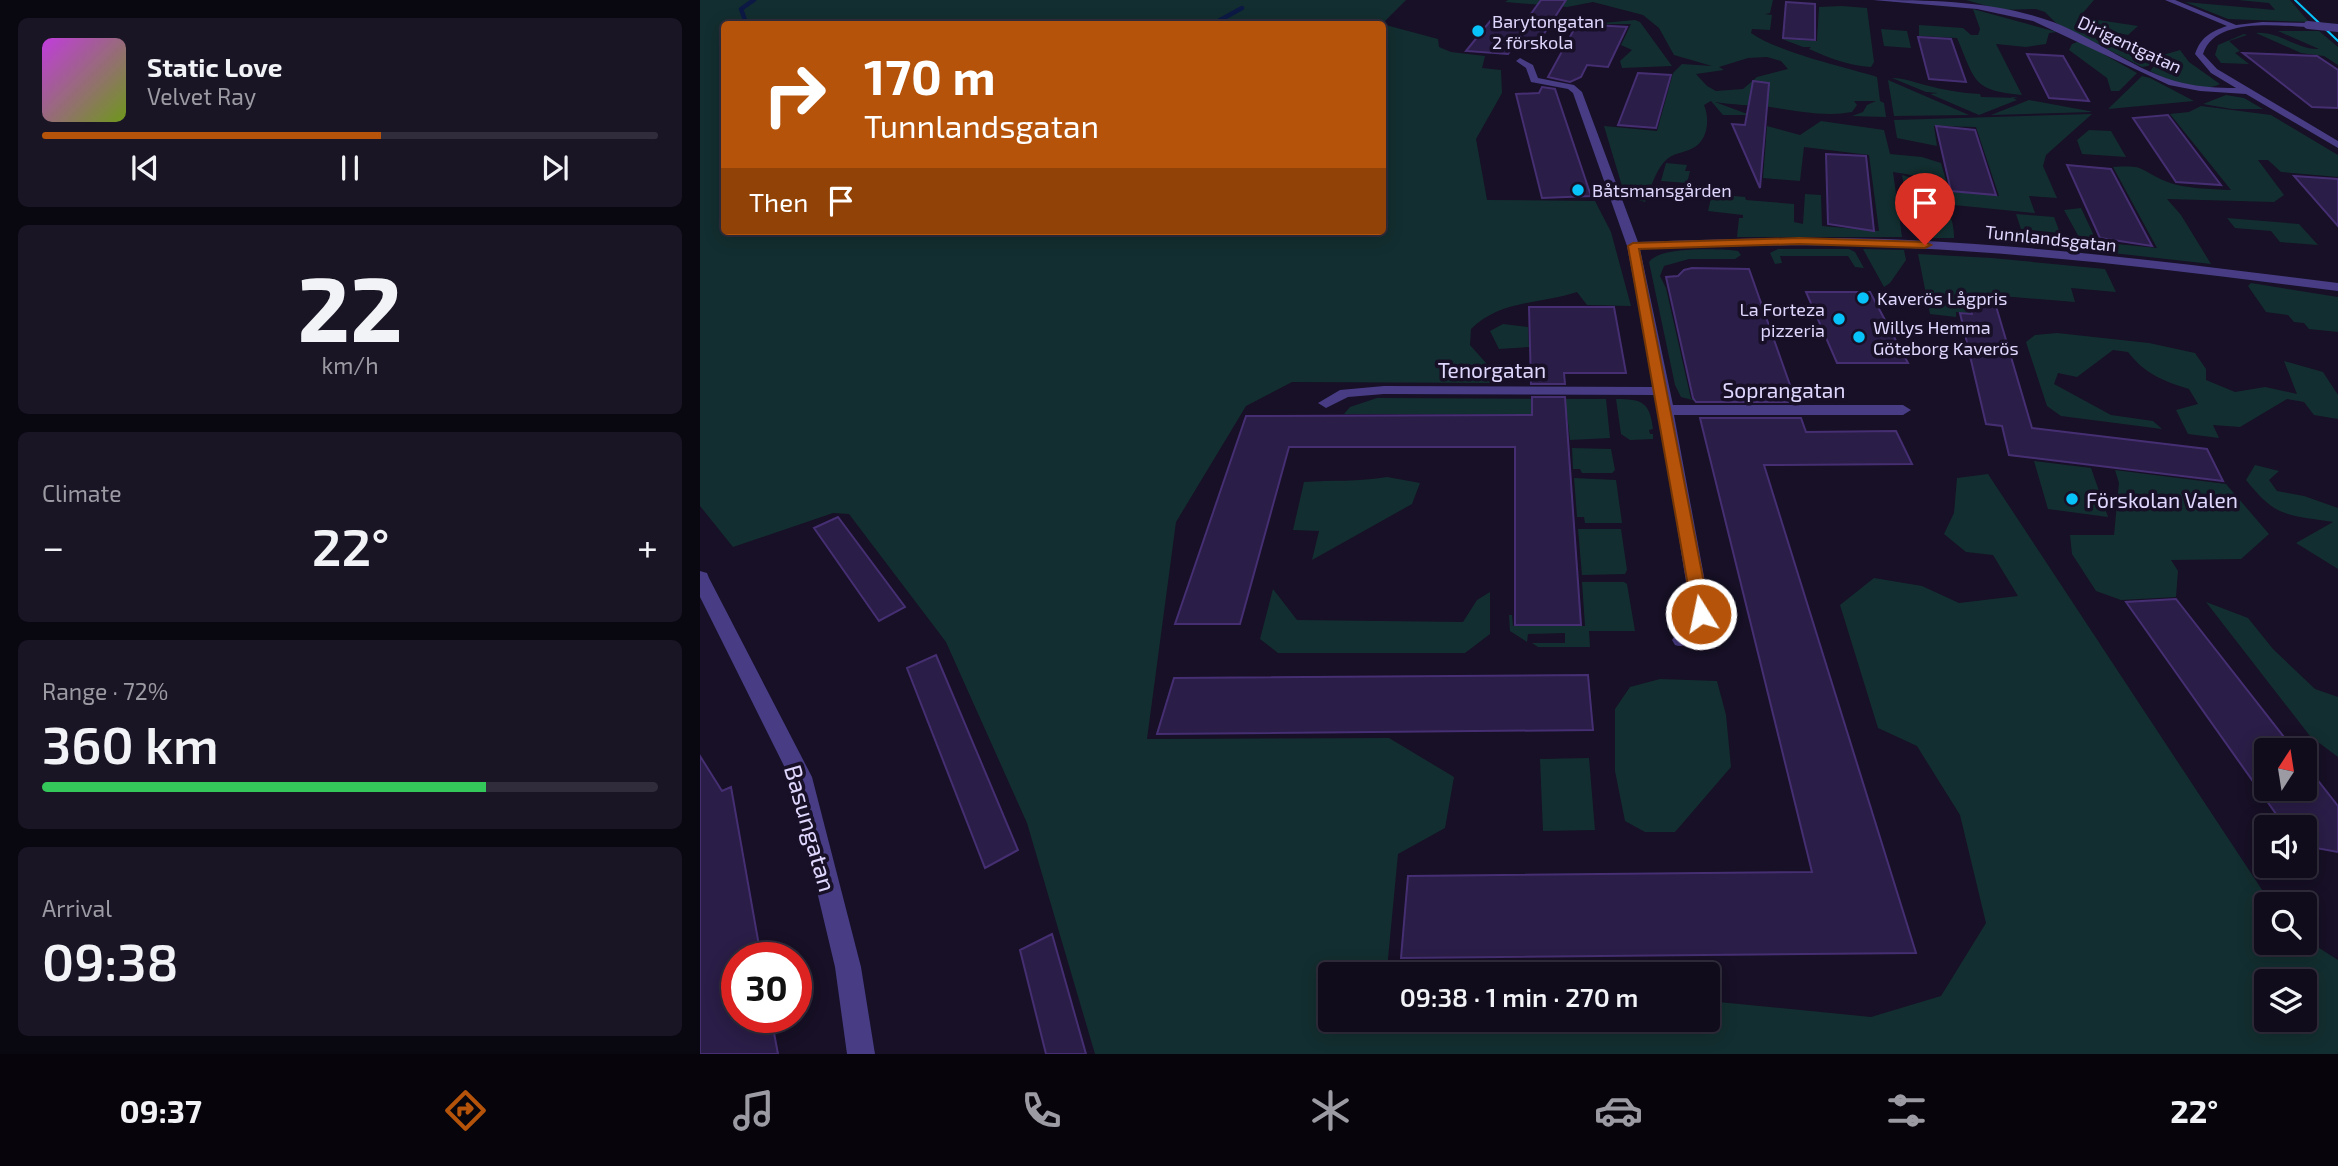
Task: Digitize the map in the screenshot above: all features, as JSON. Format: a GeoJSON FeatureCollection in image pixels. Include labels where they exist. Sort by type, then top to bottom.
{"type":"FeatureCollection","features":[{"type":"Feature","properties":{"kind":"street","name":"Dirigentgatan"},"geometry":{"type":"LineString","coordinates":[[1877,0],[1967,6],[2016,14],[2055,26],[2170,83],[2199,89],[2247,90]]}},
{"type":"Feature","properties":{"kind":"street"},"geometry":{"type":"LineString","coordinates":[[2169,0],[2235,27]]}},
{"type":"Feature","properties":{"kind":"street"},"geometry":{"type":"LineString","coordinates":[[2338,29],[2308,25],[2235,27],[2207,36],[2200,45],[2199,54],[2209,67],[2338,145]]}},
{"type":"Feature","properties":{"kind":"street"},"geometry":{"type":"LineString","coordinates":[[1520,61],[1530,67],[1534,80],[1571,87],[1577,92],[1633,246],[1666,410],[1701,614],[1682,640]]}},
{"type":"Feature","properties":{"kind":"street","name":"Tunnlandsgatan"},"geometry":{"type":"LineString","coordinates":[[1633,246],[1799,241],[1909,244],[2025,252],[2338,287]]}},
{"type":"Feature","properties":{"kind":"street","name":"Tenorgatan"},"geometry":{"type":"LineString","coordinates":[[1326,403],[1345,393],[1384,390],[1661,391]]}},
{"type":"Feature","properties":{"kind":"street","name":"Soprangatan"},"geometry":{"type":"LineString","coordinates":[[1666,410],[1903,410]]}},
{"type":"Feature","properties":{"kind":"street","name":"Basungatan"},"geometry":{"type":"LineString","coordinates":[[700,578],[801,777],[848,967],[861,1054]]}},
{"type":"Feature","properties":{"kind":"green space"},"geometry":{"type":"Polygon","coordinates":[[[700,0],[1406,0],[1385,21],[721,21],[721,235],[1386,235],[1386,25],[1438,39],[1439,47],[1451,52],[1485,56],[1482,68],[1501,70],[1502,93],[1476,139],[1487,200],[1595,201],[1611,232],[1631,306],[1587,305],[1577,292],[1521,304],[1482,320],[1471,329],[1470,345],[1501,380],[1497,383],[1292,382],[1246,406],[1176,522],[1147,739],[1389,738],[1454,777],[1445,828],[1398,854],[1388,962],[1318,962],[1318,1032],[1720,1032],[1720,1002],[1871,1017],[1941,996],[1986,923],[1960,815],[1917,746],[1878,728],[1840,605],[1874,578],[1922,586],[1959,603],[2018,596],[1993,555],[1966,552],[1944,534],[1954,513],[1957,478],[1988,474],[2263,892],[2254,892],[2254,955],[2317,955],[2317,947],[2338,960],[2338,1054],[1095,1054],[1027,823],[946,642],[849,514],[833,513],[733,547],[700,506],[700,0]]]}},
{"type":"Feature","properties":{"kind":"green space"},"geometry":{"type":"Polygon","coordinates":[[[1773,0],[1770,13],[1765,14],[1772,15],[1770,30],[1752,29],[1751,33],[1794,53],[1877,77],[1880,101],[1884,103],[1886,117],[1852,116],[1863,112],[1867,105],[1876,101],[1854,101],[1857,105],[1852,112],[1832,114],[1715,102],[1750,115],[1723,115],[1711,101],[1704,105],[1707,116],[1702,140],[1689,150],[1671,156],[1664,162],[1655,176],[1645,202],[1625,196],[1604,126],[1657,131],[1673,73],[1682,64],[1712,66],[1674,55],[1659,28],[1643,15],[1593,2],[1567,7],[1505,2],[1773,0]],[[1767,57],[1748,58],[1719,67],[1724,70],[1696,74],[1716,91],[1743,89],[1757,77],[1788,69],[1781,61],[1767,57]]]}},
{"type":"Feature","properties":{"kind":"green space"},"geometry":{"type":"Polygon","coordinates":[[[1966,0],[2094,0],[2082,14],[2085,18],[2138,26],[2128,35],[2088,27],[2100,33],[2140,43],[2128,44],[2125,48],[2128,50],[2164,51],[2148,66],[2142,67],[2056,23],[2045,12],[2036,9],[2001,10],[1966,0]]]}},
{"type":"Feature","properties":{"kind":"green space"},"geometry":{"type":"Polygon","coordinates":[[[2238,0],[2290,0],[2309,22],[2228,19],[2185,2],[2275,10],[2269,3],[2238,0]]]}},
{"type":"Feature","properties":{"kind":"green space"},"geometry":{"type":"Polygon","coordinates":[[[1819,7],[1867,8],[1874,62],[1871,67],[1840,61],[1809,49],[1811,47],[1803,47],[1782,39],[1817,41],[1819,7]]]}},
{"type":"Feature","properties":{"kind":"green space"},"geometry":{"type":"Polygon","coordinates":[[[1973,9],[2057,32],[2049,33],[2046,44],[2026,47],[1996,44],[2022,95],[1993,90],[1978,81],[1957,38],[1919,36],[1919,25],[1963,28],[1971,35],[1978,35],[1980,29],[1973,9]]]}},
{"type":"Feature","properties":{"kind":"green space"},"geometry":{"type":"Polygon","coordinates":[[[1635,20],[1640,22],[1672,66],[1622,68],[1620,61],[1632,50],[1621,45],[1631,24],[1591,24],[1635,20]]]}},
{"type":"Feature","properties":{"kind":"green space"},"geometry":{"type":"Polygon","coordinates":[[[1881,29],[1907,31],[1911,48],[1884,46],[1881,29]]]}},
{"type":"Feature","properties":{"kind":"green space"},"geometry":{"type":"Polygon","coordinates":[[[2278,31],[2319,31],[2338,47],[2338,65],[2324,56],[2301,53],[2256,33],[2319,49],[2278,31]]]}},
{"type":"Feature","properties":{"kind":"green space"},"geometry":{"type":"Polygon","coordinates":[[[2244,34],[2247,35],[2229,41],[2240,51],[2235,53],[2249,64],[2221,63],[2215,55],[2218,45],[2244,34]]]}},
{"type":"Feature","properties":{"kind":"green space"},"geometry":{"type":"Polygon","coordinates":[[[2080,41],[2137,73],[2119,91],[2111,91],[2107,78],[2069,50],[2072,44],[2080,41]]]}},
{"type":"Feature","properties":{"kind":"green space"},"geometry":{"type":"Polygon","coordinates":[[[2180,50],[2189,62],[2220,84],[2194,87],[2150,71],[2163,55],[2180,50]]]}},
{"type":"Feature","properties":{"kind":"green space"},"geometry":{"type":"Polygon","coordinates":[[[2142,76],[2150,78],[2194,101],[2108,109],[2142,76]]]}},
{"type":"Feature","properties":{"kind":"green space"},"geometry":{"type":"Polygon","coordinates":[[[1892,78],[1946,90],[1980,94],[1981,97],[2017,100],[1979,115],[1930,94],[1938,93],[1926,92],[1892,78]]]}},
{"type":"Feature","properties":{"kind":"green space"},"geometry":{"type":"Polygon","coordinates":[[[1888,80],[1969,115],[1894,116],[1888,80]]]}},
{"type":"Feature","properties":{"kind":"green space"},"geometry":{"type":"Polygon","coordinates":[[[2226,95],[2244,98],[2263,109],[2232,109],[2203,104],[2226,95]]]}},
{"type":"Feature","properties":{"kind":"green space"},"geometry":{"type":"Polygon","coordinates":[[[2029,100],[2089,111],[2092,112],[1991,115],[2029,100]]]}},
{"type":"Feature","properties":{"kind":"green space"},"geometry":{"type":"Polygon","coordinates":[[[2201,106],[2271,115],[2338,155],[2338,177],[2281,172],[2268,160],[2258,160],[2284,195],[2274,202],[2167,199],[2181,215],[2211,264],[2086,250],[2064,210],[2081,208],[2097,242],[2157,248],[2113,167],[2137,167],[2181,186],[2231,190],[2170,114],[2189,112],[2201,106]]]}},
{"type":"Feature","properties":{"kind":"green space"},"geometry":{"type":"Polygon","coordinates":[[[2092,114],[2046,155],[2043,166],[2057,198],[2029,196],[2035,213],[1954,205],[1934,184],[1893,172],[1902,237],[1737,237],[1739,218],[1743,218],[1743,215],[1708,211],[1712,194],[1745,197],[1746,200],[1794,204],[1794,222],[1803,224],[1805,194],[1821,195],[1822,226],[1879,231],[1869,155],[1804,147],[1800,181],[1763,178],[1767,126],[1800,135],[1821,121],[1884,130],[1890,154],[1922,157],[1941,163],[1949,191],[1999,196],[1976,127],[1934,126],[1937,146],[1897,138],[1894,120],[2092,114]]]}},
{"type":"Feature","properties":{"kind":"green space"},"geometry":{"type":"Polygon","coordinates":[[[2089,130],[2111,131],[2126,157],[2082,154],[2077,140],[2089,130]]]}},
{"type":"Feature","properties":{"kind":"green space"},"geometry":{"type":"Polygon","coordinates":[[[1666,163],[1687,165],[1685,171],[1690,171],[1687,183],[1661,181],[1666,163]]]}},
{"type":"Feature","properties":{"kind":"green space"},"geometry":{"type":"Polygon","coordinates":[[[1902,175],[1925,182],[1928,190],[1951,218],[1954,238],[1932,238],[1934,231],[1941,229],[1938,214],[1908,211],[1902,175]]]}},
{"type":"Feature","properties":{"kind":"green space"},"geometry":{"type":"Polygon","coordinates":[[[2016,214],[2054,217],[2060,233],[2021,229],[2016,214]]]}},
{"type":"Feature","properties":{"kind":"green space"},"geometry":{"type":"Polygon","coordinates":[[[2227,218],[2299,224],[2318,245],[2280,242],[2271,231],[2235,228],[2227,218]]]}},
{"type":"Feature","properties":{"kind":"green space"},"geometry":{"type":"Polygon","coordinates":[[[1778,249],[1849,249],[1855,252],[1864,268],[1855,267],[1848,256],[1780,256],[1782,263],[1775,264],[1770,253],[1778,249]]]}},
{"type":"Feature","properties":{"kind":"green space"},"geometry":{"type":"Polygon","coordinates":[[[1863,249],[1904,250],[1906,260],[1890,283],[1884,287],[1863,249]]]}},
{"type":"Feature","properties":{"kind":"green space"},"geometry":{"type":"Polygon","coordinates":[[[1674,251],[1738,251],[1741,255],[1735,259],[1689,259],[1664,266],[1660,276],[1666,288],[1691,399],[1782,400],[1778,402],[1704,403],[1681,397],[1675,385],[1649,262],[1655,257],[1674,251]]]}},
{"type":"Feature","properties":{"kind":"green space"},"geometry":{"type":"Polygon","coordinates":[[[1918,254],[2105,269],[2116,292],[2071,288],[2075,302],[1965,293],[1970,313],[1956,312],[1956,317],[1930,314],[1918,254]]]}},
{"type":"Feature","properties":{"kind":"green space"},"geometry":{"type":"Polygon","coordinates":[[[2251,283],[2338,297],[2338,332],[2309,329],[2304,323],[2294,322],[2288,315],[2266,312],[2248,286],[2251,283]]]}},
{"type":"Feature","properties":{"kind":"green space"},"geometry":{"type":"Polygon","coordinates":[[[1503,324],[1528,327],[1529,347],[1499,349],[1490,331],[1503,324]]]}},
{"type":"Feature","properties":{"kind":"green space"},"geometry":{"type":"Polygon","coordinates":[[[2057,333],[2149,343],[2195,353],[2206,369],[2206,380],[2235,392],[2265,387],[2297,394],[2284,361],[2323,372],[2338,395],[2338,419],[2314,415],[2304,402],[2287,399],[2240,427],[2213,425],[2219,438],[2188,434],[2176,410],[2198,404],[2189,389],[2155,376],[2128,352],[2113,350],[2077,377],[2058,373],[2054,384],[2111,415],[2153,421],[2162,429],[2061,416],[2047,406],[2026,342],[2035,335],[2057,333]]]}},
{"type":"Feature","properties":{"kind":"green space"},"geometry":{"type":"Polygon","coordinates":[[[1377,398],[1606,399],[1610,438],[1570,440],[1567,414],[1344,414],[1350,407],[1377,398]]]}},
{"type":"Feature","properties":{"kind":"green space"},"geometry":{"type":"Polygon","coordinates":[[[1616,399],[1638,401],[1647,408],[1652,420],[1653,429],[1649,430],[1653,439],[1630,440],[1621,434],[1616,399]]]}},
{"type":"Feature","properties":{"kind":"green space"},"geometry":{"type":"Polygon","coordinates":[[[1572,448],[1611,449],[1615,470],[1612,473],[1582,473],[1580,469],[1573,469],[1572,448]]]}},
{"type":"Feature","properties":{"kind":"green space"},"geometry":{"type":"Polygon","coordinates":[[[2034,461],[2091,468],[2108,517],[2048,509],[2034,461]]]}},
{"type":"Feature","properties":{"kind":"green space"},"geometry":{"type":"Polygon","coordinates":[[[2255,465],[2279,471],[2269,480],[2277,491],[2304,496],[2338,508],[2338,569],[2296,543],[2333,522],[2284,513],[2266,502],[2246,480],[2255,465]]]}},
{"type":"Feature","properties":{"kind":"green space"},"geometry":{"type":"Polygon","coordinates":[[[2115,470],[2226,484],[2269,534],[2241,559],[2171,560],[2178,571],[2176,597],[2121,600],[2096,591],[2072,554],[2070,535],[2114,535],[2119,483],[2115,470]]]}},
{"type":"Feature","properties":{"kind":"green space"},"geometry":{"type":"Polygon","coordinates":[[[1387,477],[1420,483],[1412,504],[1312,560],[1319,531],[1293,530],[1304,482],[1387,477]]]}},
{"type":"Feature","properties":{"kind":"green space"},"geometry":{"type":"Polygon","coordinates":[[[1574,478],[1616,480],[1622,523],[1585,523],[1584,517],[1577,517],[1574,478]]]}},
{"type":"Feature","properties":{"kind":"green space"},"geometry":{"type":"Polygon","coordinates":[[[1578,529],[1621,529],[1627,570],[1625,574],[1582,575],[1578,529]]]}},
{"type":"Feature","properties":{"kind":"green space"},"geometry":{"type":"Polygon","coordinates":[[[1582,582],[1627,584],[1635,631],[1589,631],[1590,647],[1538,647],[1532,643],[1565,643],[1565,633],[1528,634],[1527,642],[1510,631],[1509,615],[1512,615],[1513,626],[1585,626],[1582,582]]]}},
{"type":"Feature","properties":{"kind":"green space"},"geometry":{"type":"Polygon","coordinates":[[[1273,589],[1297,620],[1463,622],[1477,600],[1490,592],[1490,634],[1465,653],[1278,653],[1260,639],[1273,589]]]}},
{"type":"Feature","properties":{"kind":"green space"},"geometry":{"type":"Polygon","coordinates":[[[2206,602],[2248,618],[2273,649],[2315,689],[2338,697],[2338,757],[2317,741],[2317,738],[2310,736],[2206,602]]]}},
{"type":"Feature","properties":{"kind":"green space"},"geometry":{"type":"Polygon","coordinates":[[[1660,679],[1717,681],[1726,715],[1731,767],[1675,832],[1645,832],[1625,821],[1615,771],[1615,709],[1630,687],[1660,679]]]}},
{"type":"Feature","properties":{"kind":"green space"},"geometry":{"type":"Polygon","coordinates":[[[1589,758],[1595,830],[1543,831],[1540,759],[1589,758]]]}},
{"type":"Feature","properties":{"kind":"building"},"geometry":{"type":"Polygon","coordinates":[[[1541,0],[1566,0],[1540,40],[1520,38],[1508,54],[1466,51],[1491,20],[1525,22],[1541,0]]]}},
{"type":"Feature","properties":{"kind":"building"},"geometry":{"type":"Polygon","coordinates":[[[1786,2],[1815,4],[1815,40],[1783,38],[1786,2]]]}},
{"type":"Feature","properties":{"kind":"building"},"geometry":{"type":"Polygon","coordinates":[[[1577,24],[1627,27],[1608,67],[1587,65],[1581,77],[1570,82],[1548,77],[1577,24]]]}},
{"type":"Feature","properties":{"kind":"building"},"geometry":{"type":"Polygon","coordinates":[[[1918,37],[1951,39],[1966,82],[1929,79],[1918,37]]]}},
{"type":"Feature","properties":{"kind":"building"},"geometry":{"type":"Polygon","coordinates":[[[2243,53],[2317,56],[2338,70],[2338,108],[2312,107],[2243,53]]]}},
{"type":"Feature","properties":{"kind":"building"},"geometry":{"type":"Polygon","coordinates":[[[2027,54],[2063,56],[2089,101],[2049,98],[2027,54]]]}},
{"type":"Feature","properties":{"kind":"building"},"geometry":{"type":"Polygon","coordinates":[[[1638,73],[1671,75],[1656,128],[1618,125],[1638,73]]]}},
{"type":"Feature","properties":{"kind":"building"},"geometry":{"type":"Polygon","coordinates":[[[1753,81],[1769,83],[1760,188],[1732,124],[1745,125],[1753,81]]]}},
{"type":"Feature","properties":{"kind":"building"},"geometry":{"type":"Polygon","coordinates":[[[1542,87],[1555,89],[1591,196],[1542,198],[1516,94],[1539,93],[1542,87]]]}},
{"type":"Feature","properties":{"kind":"building"},"geometry":{"type":"Polygon","coordinates":[[[2168,115],[2221,185],[2176,182],[2133,118],[2168,115]]]}},
{"type":"Feature","properties":{"kind":"building"},"geometry":{"type":"Polygon","coordinates":[[[1936,126],[1975,130],[1996,195],[1951,191],[1936,126]]]}},
{"type":"Feature","properties":{"kind":"building"},"geometry":{"type":"Polygon","coordinates":[[[1826,154],[1866,156],[1874,231],[1828,224],[1826,154]]]}},
{"type":"Feature","properties":{"kind":"building"},"geometry":{"type":"Polygon","coordinates":[[[2067,165],[2111,169],[2152,246],[2100,238],[2067,165]]]}},
{"type":"Feature","properties":{"kind":"building"},"geometry":{"type":"Polygon","coordinates":[[[2294,176],[2338,179],[2338,226],[2294,176]]]}},
{"type":"Feature","properties":{"kind":"building"},"geometry":{"type":"Polygon","coordinates":[[[1749,269],[1796,402],[1696,402],[1666,277],[1678,276],[1684,270],[1749,269]]]}},
{"type":"Feature","properties":{"kind":"building"},"geometry":{"type":"Polygon","coordinates":[[[1806,292],[1870,292],[1908,363],[1837,363],[1806,292]]]}},
{"type":"Feature","properties":{"kind":"building"},"geometry":{"type":"Polygon","coordinates":[[[1967,294],[1993,296],[2032,428],[2207,449],[2223,481],[2009,455],[2002,426],[1986,424],[1960,313],[1972,314],[1967,294]]]}},
{"type":"Feature","properties":{"kind":"building"},"geometry":{"type":"Polygon","coordinates":[[[1529,307],[1614,307],[1626,373],[1564,373],[1565,384],[1531,384],[1529,307]]]}},
{"type":"Feature","properties":{"kind":"building"},"geometry":{"type":"Polygon","coordinates":[[[1532,397],[1565,397],[1581,625],[1515,625],[1515,447],[1289,447],[1240,624],[1175,624],[1246,416],[1532,415],[1532,397]]]}},
{"type":"Feature","properties":{"kind":"building"},"geometry":{"type":"Polygon","coordinates":[[[1700,418],[1801,418],[1806,432],[1896,431],[1912,464],[1764,465],[1916,953],[1401,958],[1408,876],[1812,872],[1700,418]]]}},
{"type":"Feature","properties":{"kind":"building"},"geometry":{"type":"Polygon","coordinates":[[[838,517],[905,607],[879,621],[814,528],[838,517]]]}},
{"type":"Feature","properties":{"kind":"building"},"geometry":{"type":"Polygon","coordinates":[[[2176,599],[2285,738],[2254,738],[2254,783],[2126,602],[2176,599]]]}},
{"type":"Feature","properties":{"kind":"building"},"geometry":{"type":"Polygon","coordinates":[[[936,655],[1018,850],[985,868],[907,668],[936,655]]]}},
{"type":"Feature","properties":{"kind":"building"},"geometry":{"type":"Polygon","coordinates":[[[1588,675],[1593,730],[1157,734],[1174,678],[1588,675]]]}},
{"type":"Feature","properties":{"kind":"building"},"geometry":{"type":"Polygon","coordinates":[[[700,756],[722,791],[731,787],[758,942],[721,942],[721,1033],[774,1033],[778,1054],[700,1054],[700,756]]]}},
{"type":"Feature","properties":{"kind":"building"},"geometry":{"type":"Polygon","coordinates":[[[2317,779],[2338,806],[2338,852],[2317,848],[2317,815],[2277,815],[2268,802],[2317,802],[2317,779]]]}},
{"type":"Feature","properties":{"kind":"building"},"geometry":{"type":"Polygon","coordinates":[[[1052,934],[1086,1054],[1046,1054],[1020,950],[1052,934]]]}},
{"type":"Feature","properties":{"kind":"waterway"},"geometry":{"type":"LineString","coordinates":[[744,21],[741,9],[754,0]]}},
{"type":"Feature","properties":{"kind":"waterway"},"geometry":{"type":"LineString","coordinates":[[1218,21],[1242,8]]}},
{"type":"Feature","properties":{"kind":"tram line"},"geometry":{"type":"LineString","coordinates":[[2295,0],[2338,41]]}},
{"type":"Feature","properties":{"kind":"place","name":"Barytongatan 2 förskola"},"geometry":{"type":"Point","coordinates":[1478,31]}},
{"type":"Feature","properties":{"kind":"place","name":"Båtsmansgården"},"geometry":{"type":"Point","coordinates":[1578,190]}},
{"type":"Feature","properties":{"kind":"place","name":"Kaverös Lågpris"},"geometry":{"type":"Point","coordinates":[1863,298]}},
{"type":"Feature","properties":{"kind":"place","name":"La Forteza pizzeria"},"geometry":{"type":"Point","coordinates":[1839,319]}},
{"type":"Feature","properties":{"kind":"place","name":"Willys Hemma Göteborg Kaverös"},"geometry":{"type":"Point","coordinates":[1859,337]}},
{"type":"Feature","properties":{"kind":"place","name":"Förskolan Valen"},"geometry":{"type":"Point","coordinates":[2072,499]}},
{"type":"Feature","properties":{"kind":"route"},"geometry":{"type":"LineString","coordinates":[[1701,614],[1666,410],[1633,246],[1799,241],[1925,245]]}}]}
